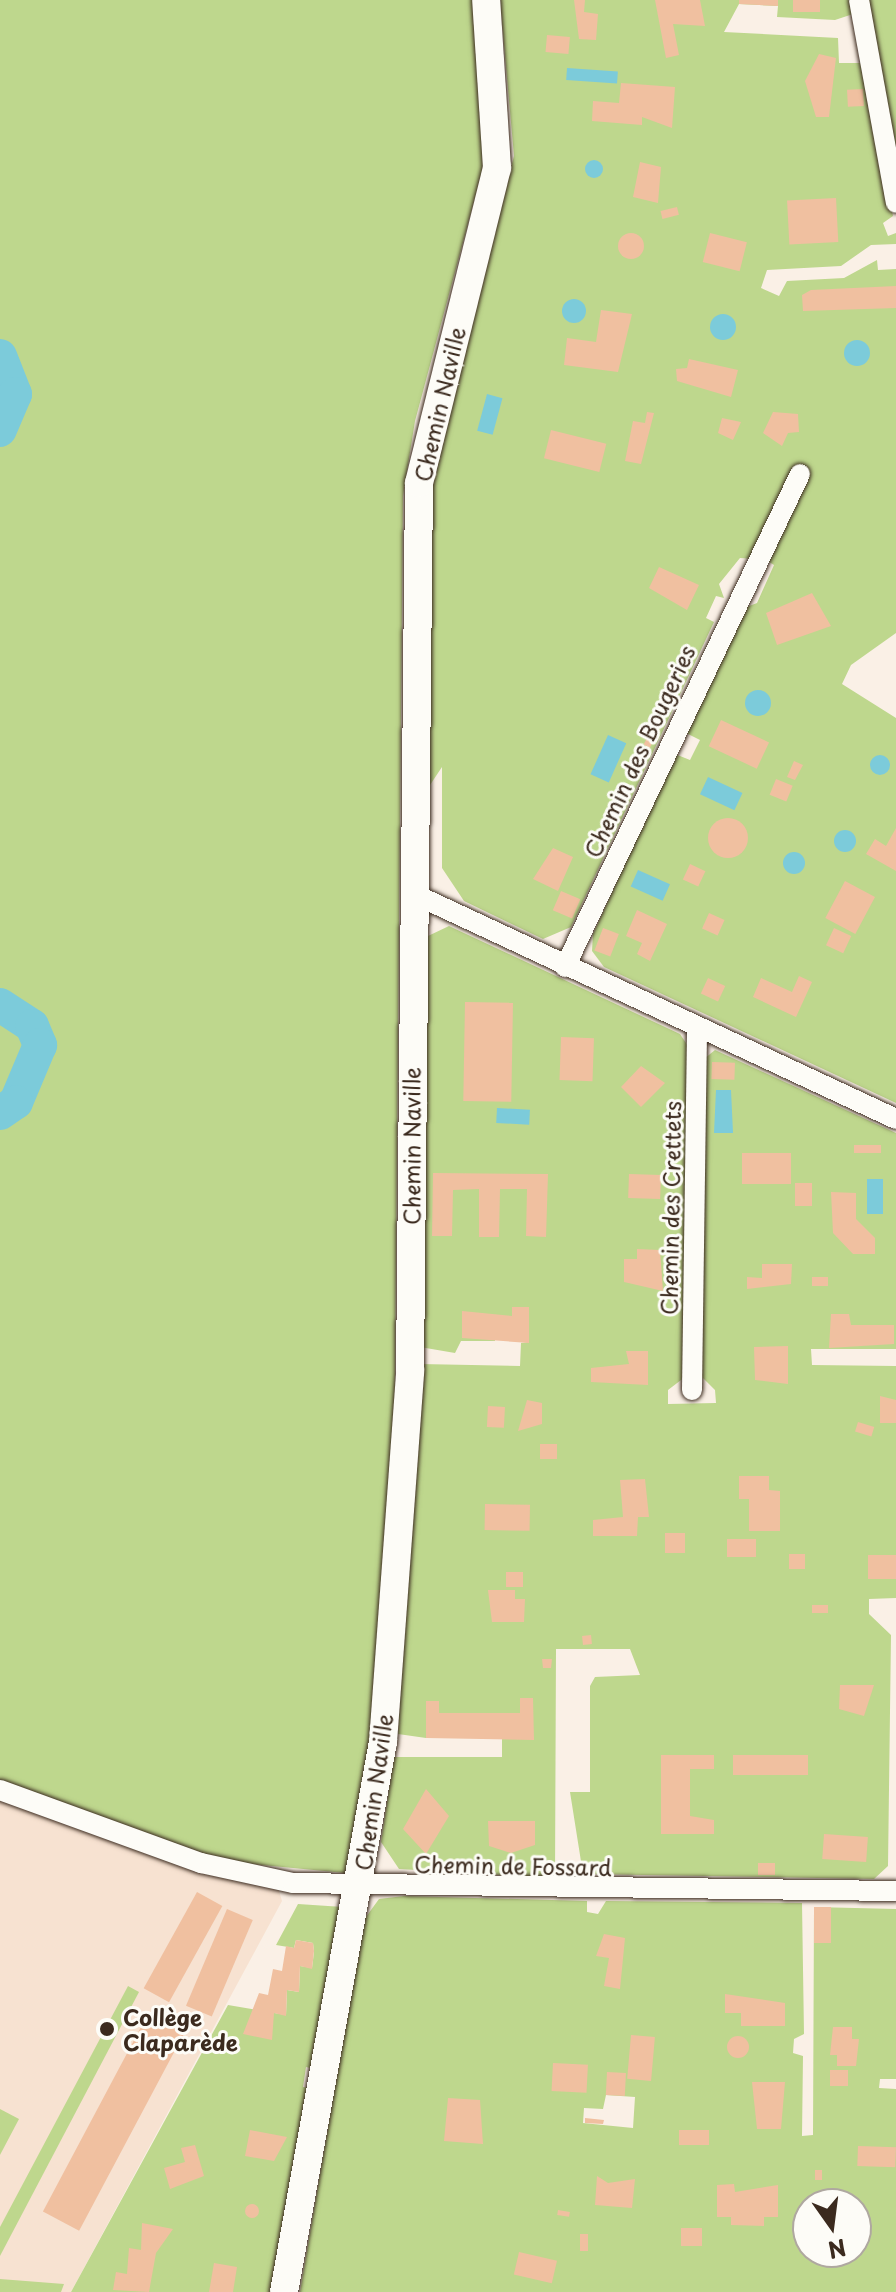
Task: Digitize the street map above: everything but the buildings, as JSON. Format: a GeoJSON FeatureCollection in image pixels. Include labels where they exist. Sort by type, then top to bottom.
{"type":"FeatureCollection","features":[{"type":"Feature","properties":{"kind":"street","name":"Chemin Naville"},"geometry":{"type":"LineString","coordinates":[[284,2292],[360,1887],[383,1742],[410,1371],[412,893],[419,483],[497,168],[486,0]]}},
{"type":"Feature","properties":{"kind":"street"},"geometry":{"type":"LineString","coordinates":[[859,0],[896,203]]}},
{"type":"Feature","properties":{"kind":"street","name":"Chemin des Bougeries"},"geometry":{"type":"LineString","coordinates":[[565,967],[800,474]]}},
{"type":"Feature","properties":{"kind":"street"},"geometry":{"type":"LineString","coordinates":[[412,893],[896,1119]]}},
{"type":"Feature","properties":{"kind":"street","name":"Chemin des Crettets"},"geometry":{"type":"LineString","coordinates":[[692,1390],[697,1027]]}},
{"type":"Feature","properties":{"kind":"street","name":"Chemin de Fossard"},"geometry":{"type":"LineString","coordinates":[[0,1790],[201,1863],[293,1883],[360,1887],[896,1891]]}},
{"type":"Feature","properties":{"kind":"shaded area","name":"Collège Claparède"},"geometry":{"type":"Polygon","coordinates":[[[0,1797],[238,1882],[278,1888],[282,1901],[71,2292],[0,2292],[0,1797]]]}},
{"type":"Feature","properties":{"kind":"green space"},"geometry":{"type":"Polygon","coordinates":[[[0,0],[474,0],[484,164],[415,421],[403,496],[394,1478],[372,1731],[345,1873],[229,1862],[0,1784],[0,0]]]}},
{"type":"Feature","properties":{"kind":"green space"},"geometry":{"type":"Polygon","coordinates":[[[500,0],[852,0],[853,14],[835,20],[777,17],[778,6],[739,4],[724,32],[838,38],[839,63],[862,63],[893,216],[883,223],[888,236],[896,233],[896,244],[871,245],[841,266],[767,270],[761,288],[779,296],[787,281],[844,278],[877,260],[878,270],[896,269],[896,633],[851,665],[842,684],[896,718],[896,1103],[604,967],[592,951],[593,934],[675,754],[690,760],[700,740],[686,733],[744,608],[757,603],[774,565],[766,560],[740,558],[719,584],[724,598],[716,596],[706,618],[714,622],[571,927],[543,939],[464,901],[442,868],[442,767],[426,791],[430,477],[514,156],[500,0]]]}},
{"type":"Feature","properties":{"kind":"green space"},"geometry":{"type":"Polygon","coordinates":[[[869,0],[896,0],[896,175],[870,29],[869,0]]]}},
{"type":"Feature","properties":{"kind":"green space"},"geometry":{"type":"Polygon","coordinates":[[[449,926],[680,1034],[688,1046],[685,1377],[668,1390],[668,1404],[716,1403],[715,1390],[701,1376],[704,1059],[715,1050],[896,1133],[896,1349],[811,1349],[812,1365],[896,1366],[896,1598],[869,1599],[869,1614],[891,1635],[888,1866],[874,1879],[583,1874],[570,1792],[590,1792],[590,1686],[595,1677],[640,1675],[630,1649],[556,1649],[555,1878],[399,1869],[381,1842],[394,1757],[502,1757],[502,1736],[479,1736],[479,1713],[439,1713],[438,1701],[426,1701],[426,1738],[398,1734],[420,1364],[520,1366],[521,1343],[529,1342],[529,1308],[513,1307],[512,1316],[496,1316],[495,1341],[461,1341],[455,1353],[420,1347],[428,936],[449,926]]]}},
{"type":"Feature","properties":{"kind":"green space"},"geometry":{"type":"Polygon","coordinates":[[[404,1896],[587,1901],[587,1912],[598,1914],[606,1901],[802,1903],[804,2034],[794,2039],[793,2053],[803,2056],[802,2136],[813,2135],[814,1907],[896,1909],[896,2079],[880,2079],[879,2088],[896,2089],[896,2292],[300,2292],[363,1921],[379,1899],[404,1896]],[[606,2095],[603,2109],[584,2108],[583,2123],[633,2128],[635,2097],[606,2095]]]}},
{"type":"Feature","properties":{"kind":"green space"},"geometry":{"type":"Polygon","coordinates":[[[298,1904],[343,1907],[314,2069],[306,2067],[303,2087],[311,2088],[272,2292],[71,2292],[228,2005],[286,2015],[287,1990],[299,1992],[300,1966],[312,1968],[314,1952],[313,1943],[296,1940],[294,1948],[276,1945],[298,1904]]]}},
{"type":"Feature","properties":{"kind":"green space"},"geometry":{"type":"Polygon","coordinates":[[[128,1986],[139,1992],[0,2256],[0,2227],[128,1986]]]}},
{"type":"Feature","properties":{"kind":"green space"},"geometry":{"type":"Polygon","coordinates":[[[0,2109],[19,2119],[0,2155],[0,2109]]]}},
{"type":"Feature","properties":{"kind":"green space"},"geometry":{"type":"Polygon","coordinates":[[[0,2279],[64,2284],[61,2292],[0,2292],[0,2279]]]}},
{"type":"Feature","properties":{"kind":"water"},"geometry":{"type":"Polygon","coordinates":[[[567,68],[618,72],[617,84],[566,80],[567,68]]]}},
{"type":"Feature","properties":{"kind":"water"},"geometry":{"type":"Polygon","coordinates":[[[590,160],[598,160],[603,169],[601,176],[590,178],[585,173],[585,165],[590,160]]]}},
{"type":"Feature","properties":{"kind":"water"},"geometry":{"type":"Polygon","coordinates":[[[574,299],[583,302],[586,311],[583,320],[574,323],[565,320],[562,311],[565,302],[574,299]]]}},
{"type":"Feature","properties":{"kind":"water"},"geometry":{"type":"Polygon","coordinates":[[[723,314],[732,318],[736,327],[732,336],[723,340],[714,336],[710,327],[714,318],[723,314]]]}},
{"type":"Feature","properties":{"kind":"water"},"geometry":{"type":"Polygon","coordinates":[[[857,340],[866,344],[870,353],[866,362],[857,366],[848,362],[844,353],[848,344],[857,340]]]}},
{"type":"Feature","properties":{"kind":"water"},"geometry":{"type":"Polygon","coordinates":[[[487,394],[502,398],[493,435],[477,431],[487,394]]]}},
{"type":"Feature","properties":{"kind":"water"},"geometry":{"type":"Polygon","coordinates":[[[758,690],[767,694],[771,703],[767,712],[758,716],[749,712],[745,703],[749,694],[758,690]]]}},
{"type":"Feature","properties":{"kind":"water"},"geometry":{"type":"Polygon","coordinates":[[[608,735],[626,743],[609,782],[591,774],[608,735]]]}},
{"type":"Feature","properties":{"kind":"water"},"geometry":{"type":"Polygon","coordinates":[[[876,755],[884,755],[890,765],[884,775],[876,775],[870,769],[870,761],[876,755]]]}},
{"type":"Feature","properties":{"kind":"water"},"geometry":{"type":"Polygon","coordinates":[[[708,777],[742,793],[734,810],[700,794],[708,777]]]}},
{"type":"Feature","properties":{"kind":"water"},"geometry":{"type":"Polygon","coordinates":[[[845,830],[853,833],[856,841],[853,849],[845,852],[837,849],[834,841],[837,833],[845,830]]]}},
{"type":"Feature","properties":{"kind":"water"},"geometry":{"type":"Polygon","coordinates":[[[794,852],[802,855],[805,863],[802,871],[794,874],[786,871],[783,863],[786,855],[794,852]]]}},
{"type":"Feature","properties":{"kind":"water"},"geometry":{"type":"Polygon","coordinates":[[[638,870],[670,884],[663,901],[631,886],[638,870]]]}},
{"type":"Feature","properties":{"kind":"water"},"geometry":{"type":"Polygon","coordinates":[[[716,1090],[731,1090],[733,1133],[714,1133],[716,1090]]]}},
{"type":"Feature","properties":{"kind":"water"},"geometry":{"type":"Polygon","coordinates":[[[497,1108],[530,1110],[529,1125],[496,1123],[497,1108]]]}},
{"type":"Feature","properties":{"kind":"water"},"geometry":{"type":"Polygon","coordinates":[[[867,1179],[883,1179],[883,1214],[867,1214],[867,1179]]]}},
{"type":"Feature","properties":{"kind":"waterway"},"geometry":{"type":"LineString","coordinates":[[0,356],[15,394],[0,430]]}},
{"type":"Feature","properties":{"kind":"waterway"},"geometry":{"type":"LineString","coordinates":[[0,1005],[32,1026],[40,1045],[16,1102],[0,1113]]}},
{"type":"Feature","properties":{"kind":"place","name":"Collège Claparède"},"geometry":{"type":"Point","coordinates":[107,2029]}}]}
